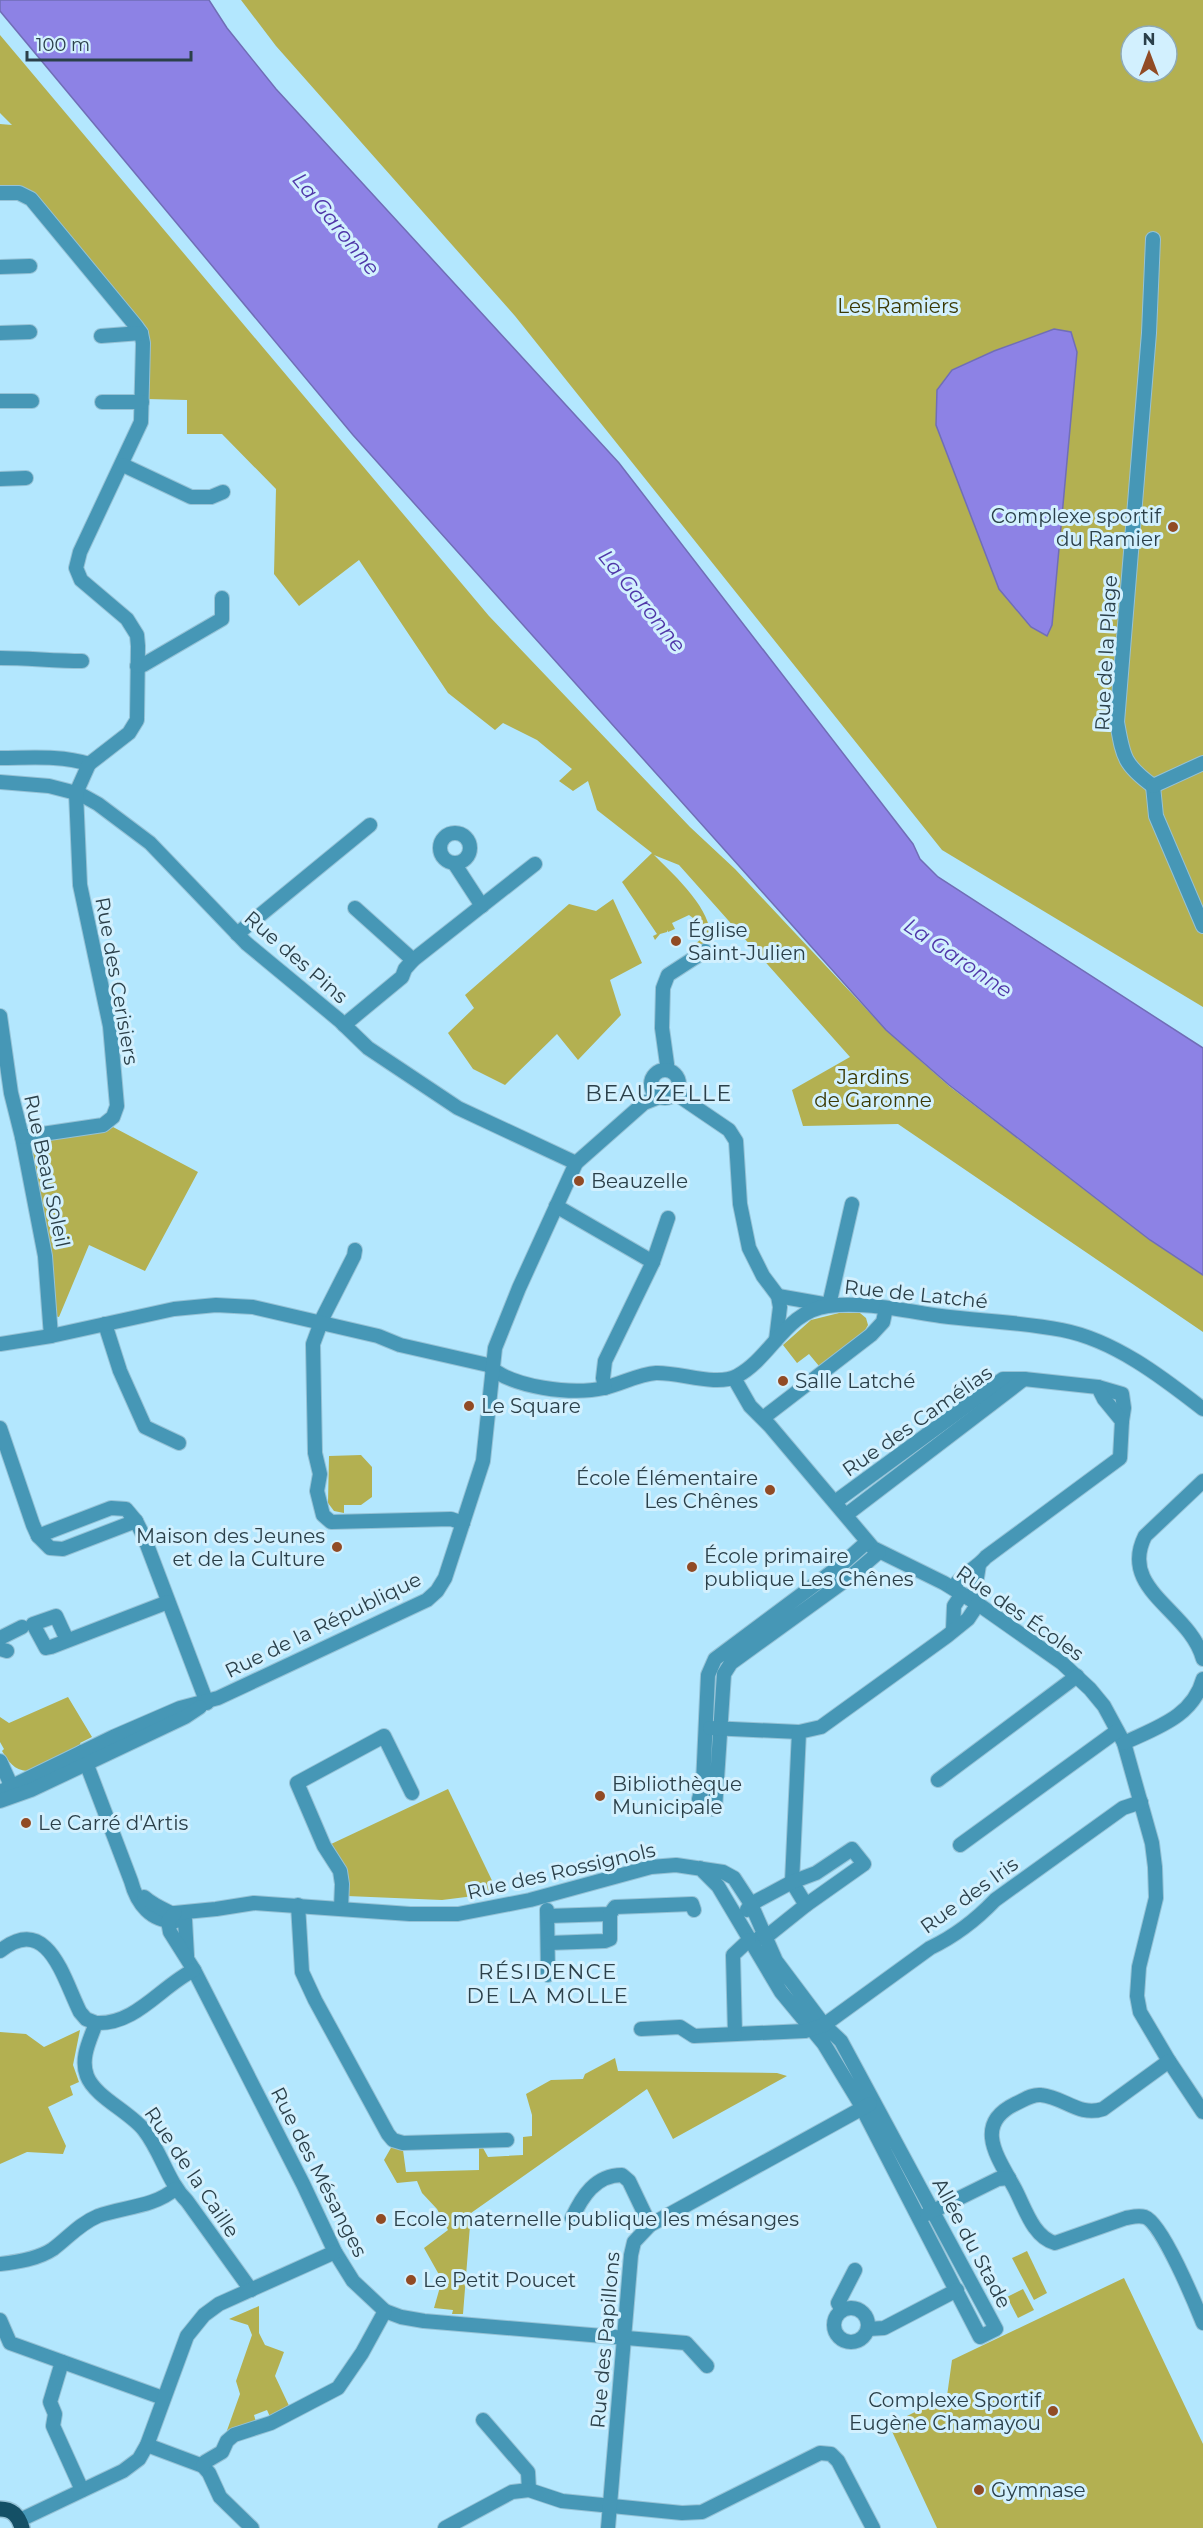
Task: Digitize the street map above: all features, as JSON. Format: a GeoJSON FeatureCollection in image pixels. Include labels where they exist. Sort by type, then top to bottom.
{"type":"FeatureCollection","features":[{"type":"Feature","properties":{"kind":"main road"},"geometry":{"type":"LineString","coordinates":[[0,2509],[11,2511],[21,2524]]}},
{"type":"Feature","properties":{"kind":"street"},"geometry":{"type":"LineString","coordinates":[[0,193],[19,193],[31,199],[141,333],[141,422],[123,465],[80,552],[76,568],[81,580],[127,619],[137,635],[136,720],[129,733],[89,764],[76,793]]}},
{"type":"Feature","properties":{"kind":"street","name":"Rue de la Plage"},"geometry":{"type":"LineString","coordinates":[[1153,239],[1149,333],[1117,722],[1123,758],[1140,777],[1153,786]]}},
{"type":"Feature","properties":{"kind":"street"},"geometry":{"type":"LineString","coordinates":[[0,267],[30,266]]}},
{"type":"Feature","properties":{"kind":"street"},"geometry":{"type":"LineString","coordinates":[[0,333],[30,332]]}},
{"type":"Feature","properties":{"kind":"street"},"geometry":{"type":"LineString","coordinates":[[101,336],[141,333]]}},
{"type":"Feature","properties":{"kind":"street"},"geometry":{"type":"LineString","coordinates":[[0,401],[32,401]]}},
{"type":"Feature","properties":{"kind":"street"},"geometry":{"type":"LineString","coordinates":[[102,402],[142,402]]}},
{"type":"Feature","properties":{"kind":"street"},"geometry":{"type":"LineString","coordinates":[[123,465],[191,497],[211,497],[223,492]]}},
{"type":"Feature","properties":{"kind":"street"},"geometry":{"type":"LineString","coordinates":[[0,479],[26,478]]}},
{"type":"Feature","properties":{"kind":"street"},"geometry":{"type":"LineString","coordinates":[[137,666],[143,665],[222,619],[222,598]]}},
{"type":"Feature","properties":{"kind":"street"},"geometry":{"type":"LineString","coordinates":[[0,658],[27,658],[46,662],[82,661]]}},
{"type":"Feature","properties":{"kind":"street"},"geometry":{"type":"LineString","coordinates":[[0,758],[57,757],[71,758],[89,764]]}},
{"type":"Feature","properties":{"kind":"street"},"geometry":{"type":"LineString","coordinates":[[1203,763],[1153,786],[1156,816],[1203,926]]}},
{"type":"Feature","properties":{"kind":"street","name":"Rue des Pins"},"geometry":{"type":"LineString","coordinates":[[0,782],[49,786],[76,793],[98,804],[150,843],[237,934],[368,1048],[458,1108],[576,1163]]}},
{"type":"Feature","properties":{"kind":"street","name":"Rue des Cerisiers"},"geometry":{"type":"LineString","coordinates":[[22,1137],[103,1125],[113,1117],[117,1106],[110,1026],[80,885],[76,793]]}},
{"type":"Feature","properties":{"kind":"street"},"geometry":{"type":"LineString","coordinates":[[237,934],[370,825]]}},
{"type":"Feature","properties":{"kind":"street"},"geometry":{"type":"LineString","coordinates":[[454,863],[482,906]]}},
{"type":"Feature","properties":{"kind":"street"},"geometry":{"type":"LineString","coordinates":[[344,1025],[402,977],[405,969],[413,960],[535,864]]}},
{"type":"Feature","properties":{"kind":"street"},"geometry":{"type":"LineString","coordinates":[[355,908],[413,960]]}},
{"type":"Feature","properties":{"kind":"street"},"geometry":{"type":"LineString","coordinates":[[666,1070],[662,1028],[663,988],[668,975],[705,951]]}},
{"type":"Feature","properties":{"kind":"street","name":"Rue Beau Soleil"},"geometry":{"type":"LineString","coordinates":[[0,1016],[11,1093],[45,1256],[51,1336]]}},
{"type":"Feature","properties":{"kind":"street"},"geometry":{"type":"LineString","coordinates":[[576,1163],[644,1103],[676,1094],[680,1084],[675,1074],[666,1070],[657,1073],[652,1081],[652,1090],[659,1097]]}},
{"type":"Feature","properties":{"kind":"street"},"geometry":{"type":"LineString","coordinates":[[676,1094],[729,1130],[736,1141],[740,1204],[749,1248],[763,1276],[778,1296],[780,1307],[776,1340]]}},
{"type":"Feature","properties":{"kind":"street","name":"Rue de la République"},"geometry":{"type":"LineString","coordinates":[[0,1801],[9,1788],[31,1790],[85,1758],[180,1708],[207,1703],[427,1600],[437,1590],[445,1578],[483,1461],[495,1348],[503,1325],[576,1163]]}},
{"type":"Feature","properties":{"kind":"street"},"geometry":{"type":"LineString","coordinates":[[778,1296],[829,1305],[852,1204]]}},
{"type":"Feature","properties":{"kind":"street"},"geometry":{"type":"LineString","coordinates":[[556,1206],[653,1262]]}},
{"type":"Feature","properties":{"kind":"street"},"geometry":{"type":"LineString","coordinates":[[605,1388],[603,1378],[605,1361],[653,1262],[669,1218]]}},
{"type":"Feature","properties":{"kind":"street"},"geometry":{"type":"LineString","coordinates":[[355,1250],[354,1257],[321,1321],[313,1344],[315,1453],[320,1474],[317,1491],[323,1515],[331,1522],[450,1519],[463,1523]]}},
{"type":"Feature","properties":{"kind":"street"},"geometry":{"type":"LineString","coordinates":[[0,1344],[51,1336],[174,1309],[216,1305],[253,1306],[378,1336],[400,1345],[488,1365],[497,1374],[510,1379],[561,1390],[590,1391],[654,1373],[717,1380],[734,1378]]}},
{"type":"Feature","properties":{"kind":"street","name":"Rue de Latché"},"geometry":{"type":"LineString","coordinates":[[734,1378],[808,1312],[829,1305],[886,1308],[1063,1330],[1087,1338],[1157,1374],[1203,1409]]}},
{"type":"Feature","properties":{"kind":"street"},"geometry":{"type":"LineString","coordinates":[[763,1418],[871,1335],[883,1322],[886,1308]]}},
{"type":"Feature","properties":{"kind":"street"},"geometry":{"type":"LineString","coordinates":[[105,1324],[120,1371],[145,1427],[179,1443]]}},
{"type":"Feature","properties":{"kind":"street","name":"Rue des Écoles"},"geometry":{"type":"LineString","coordinates":[[734,1378],[750,1406],[763,1418],[867,1542],[879,1552],[966,1596],[1062,1663],[1104,1706],[1120,1737],[1152,1843],[1156,1898],[1142,1949],[1137,1996],[1140,2013],[1203,2112]]}},
{"type":"Feature","properties":{"kind":"street","name":"Rue des Camélias"},"geometry":{"type":"LineString","coordinates":[[799,1732],[821,1727],[968,1619],[965,1574],[979,1566],[986,1557],[1120,1458],[1122,1421],[1104,1399],[1098,1387],[1003,1379],[835,1502]]}},
{"type":"Feature","properties":{"kind":"street","name":"Rue des Camélias"},"geometry":{"type":"LineString","coordinates":[[846,1515],[1024,1379]]}},
{"type":"Feature","properties":{"kind":"street"},"geometry":{"type":"LineString","coordinates":[[0,1428],[38,1536],[50,1548],[63,1549],[136,1521]]}},
{"type":"Feature","properties":{"kind":"street"},"geometry":{"type":"LineString","coordinates":[[1203,1480],[1145,1536],[1138,1560],[1141,1575],[1195,1637],[1203,1659]]}},
{"type":"Feature","properties":{"kind":"street"},"geometry":{"type":"LineString","coordinates":[[38,1536],[111,1508],[126,1509],[136,1521],[207,1703]]}},
{"type":"Feature","properties":{"kind":"street"},"geometry":{"type":"LineString","coordinates":[[792,1609],[867,1542]]}},
{"type":"Feature","properties":{"kind":"street"},"geometry":{"type":"LineString","coordinates":[[712,1728],[699,1799],[702,1808],[715,1809],[712,1728],[708,1675],[716,1659],[879,1552]]}},
{"type":"Feature","properties":{"kind":"street"},"geometry":{"type":"LineString","coordinates":[[952,1629],[954,1606],[975,1590],[979,1566]]}},
{"type":"Feature","properties":{"kind":"street"},"geometry":{"type":"LineString","coordinates":[[67,1640],[168,1602]]}},
{"type":"Feature","properties":{"kind":"street"},"geometry":{"type":"LineString","coordinates":[[0,1638],[22,1627]]}},
{"type":"Feature","properties":{"kind":"street"},"geometry":{"type":"LineString","coordinates":[[938,1780],[1077,1676]]}},
{"type":"Feature","properties":{"kind":"street"},"geometry":{"type":"LineString","coordinates":[[960,1845],[1120,1737],[1171,1721],[1184,1712],[1194,1700],[1203,1679]]}},
{"type":"Feature","properties":{"kind":"street"},"geometry":{"type":"LineString","coordinates":[[712,1728],[799,1732],[792,1882],[806,1905]]}},
{"type":"Feature","properties":{"kind":"street"},"geometry":{"type":"LineString","coordinates":[[341,1908],[340,1871],[324,1846],[297,1783],[384,1737],[412,1793]]}},
{"type":"Feature","properties":{"kind":"street"},"geometry":{"type":"LineString","coordinates":[[85,1758],[131,1881],[135,1898],[141,1906],[160,1920],[176,1918]]}},
{"type":"Feature","properties":{"kind":"street"},"geometry":{"type":"LineString","coordinates":[[0,1761],[9,1788]]}},
{"type":"Feature","properties":{"kind":"street","name":"Rue des Iris"},"geometry":{"type":"LineString","coordinates":[[817,2027],[930,1948],[946,1940],[972,1921],[995,1899],[1123,1808],[1141,1802]]}},
{"type":"Feature","properties":{"kind":"street"},"geometry":{"type":"LineString","coordinates":[[735,2034],[733,1955],[748,1940],[766,1937],[864,1864],[852,1849],[816,1873],[792,1882],[751,1904],[740,1922]]}},
{"type":"Feature","properties":{"kind":"street","name":"Rue des Rossignols"},"geometry":{"type":"LineString","coordinates":[[176,1918],[254,1903],[410,1914],[458,1914],[544,1896],[651,1867],[676,1865],[700,1868]]}},
{"type":"Feature","properties":{"kind":"street","name":"Allée du Stade"},"geometry":{"type":"LineString","coordinates":[[700,1868],[718,1886],[748,1940],[781,1992],[817,2027]]}},
{"type":"Feature","properties":{"kind":"street","name":"Allée du Stade"},"geometry":{"type":"LineString","coordinates":[[700,1868],[723,1872],[734,1878],[751,1904],[776,1961],[817,2027],[824,2044],[868,2105],[933,2212],[996,2329],[980,2337],[919,2218],[868,2105]]}},
{"type":"Feature","properties":{"kind":"street"},"geometry":{"type":"LineString","coordinates":[[544,1896],[548,1916],[548,1975]]}},
{"type":"Feature","properties":{"kind":"street"},"geometry":{"type":"LineString","coordinates":[[549,1943],[610,1939],[610,1914],[615,1907],[692,1904],[694,1910]]}},
{"type":"Feature","properties":{"kind":"street"},"geometry":{"type":"LineString","coordinates":[[298,1905],[302,1972],[315,2000],[393,2140],[403,2143],[507,2140]]}},
{"type":"Feature","properties":{"kind":"street"},"geometry":{"type":"LineString","coordinates":[[548,1916],[610,1914]]}},
{"type":"Feature","properties":{"kind":"street","name":"Rue des Mésanges"},"geometry":{"type":"LineString","coordinates":[[176,1918],[170,1932],[187,1956],[335,2252],[354,2281],[385,2311],[401,2317],[424,2321],[686,2343],[707,2366]]}},
{"type":"Feature","properties":{"kind":"street"},"geometry":{"type":"LineString","coordinates":[[0,1951],[11,1942],[22,1938],[33,1939],[44,1944],[52,1954],[80,2013],[86,2019],[96,2023],[116,2021],[138,2010],[180,1977],[194,1970]]}},
{"type":"Feature","properties":{"kind":"street","name":"Rue de la Caille"},"geometry":{"type":"LineString","coordinates":[[96,2023],[85,2053],[87,2077],[92,2085],[128,2113],[145,2131],[175,2189],[187,2201],[251,2290]]}},
{"type":"Feature","properties":{"kind":"street"},"geometry":{"type":"LineString","coordinates":[[641,2029],[680,2027],[694,2036],[817,2027]]}},
{"type":"Feature","properties":{"kind":"street"},"geometry":{"type":"LineString","coordinates":[[1169,2061],[1103,2109],[1093,2112],[1084,2111],[1043,2095],[1032,2095],[1010,2106],[993,2124],[990,2134],[1009,2178],[1035,2228],[1048,2241],[1056,2243],[1065,2241],[1126,2218],[1146,2217],[1155,2225],[1183,2275],[1203,2323]]}},
{"type":"Feature","properties":{"kind":"street","name":"Rue des Papillons"},"geometry":{"type":"LineString","coordinates":[[608,2528],[623,2338],[634,2242],[650,2225],[868,2105]]}},
{"type":"Feature","properties":{"kind":"street"},"geometry":{"type":"LineString","coordinates":[[572,2218],[584,2193],[611,2175],[622,2175],[629,2181],[650,2225]]}},
{"type":"Feature","properties":{"kind":"street"},"geometry":{"type":"LineString","coordinates":[[919,2218],[998,2179],[1009,2178]]}},
{"type":"Feature","properties":{"kind":"street"},"geometry":{"type":"LineString","coordinates":[[0,2265],[38,2256],[52,2249],[70,2233],[96,2217],[164,2198],[175,2189]]}},
{"type":"Feature","properties":{"kind":"street"},"geometry":{"type":"LineString","coordinates":[[21,2524],[82,2490],[123,2471],[139,2459],[147,2445],[187,2336],[204,2315],[219,2304],[335,2252]]}},
{"type":"Feature","properties":{"kind":"street"},"geometry":{"type":"LineString","coordinates":[[842,2310],[838,2303],[855,2270]]}},
{"type":"Feature","properties":{"kind":"street"},"geometry":{"type":"LineString","coordinates":[[868,2329],[884,2328],[957,2290]]}},
{"type":"Feature","properties":{"kind":"street"},"geometry":{"type":"LineString","coordinates":[[856,2308],[866,2316],[868,2329],[862,2338],[851,2342],[841,2339],[834,2330],[835,2318],[842,2310],[856,2308]]}},
{"type":"Feature","properties":{"kind":"street"},"geometry":{"type":"LineString","coordinates":[[203,2466],[205,2462],[222,2452],[227,2441],[234,2435],[271,2423],[339,2388],[385,2311]]}},
{"type":"Feature","properties":{"kind":"street"},"geometry":{"type":"LineString","coordinates":[[0,2320],[10,2343],[163,2398]]}},
{"type":"Feature","properties":{"kind":"street"},"geometry":{"type":"LineString","coordinates":[[62,2362],[50,2402],[55,2417],[52,2426],[82,2490]]}},
{"type":"Feature","properties":{"kind":"street"},"geometry":{"type":"LineString","coordinates":[[483,2420],[528,2472],[529,2490]]}},
{"type":"Feature","properties":{"kind":"street"},"geometry":{"type":"LineString","coordinates":[[147,2445],[203,2466],[209,2473],[220,2497],[252,2528]]}},
{"type":"Feature","properties":{"kind":"street"},"geometry":{"type":"LineString","coordinates":[[445,2528],[512,2493],[529,2490],[544,2497],[562,2501],[682,2513],[702,2512],[814,2454],[826,2453],[838,2461],[873,2528]]}},
{"type":"Feature","properties":{"kind":"green space","name":"Les Ramiers"},"geometry":{"type":"Polygon","coordinates":[[[241,0],[1203,0],[1203,1007],[942,850],[515,316],[276,46],[241,0]]]}},
{"type":"Feature","properties":{"kind":"green space","name":"Jardins de Garonne"},"geometry":{"type":"Polygon","coordinates":[[[0,35],[489,616],[690,827],[735,869],[886,1030],[949,1086],[1150,1240],[1203,1275],[1203,1332],[898,1124],[803,1126],[792,1090],[850,1057],[679,865],[654,855],[691,894],[706,918],[709,930],[708,940],[699,950],[695,944],[700,940],[697,935],[701,936],[701,929],[704,928],[699,919],[697,921],[689,915],[672,923],[675,929],[668,932],[667,930],[655,940],[653,936],[657,934],[622,882],[652,853],[597,810],[588,781],[573,791],[559,781],[572,769],[537,740],[503,723],[495,730],[448,693],[359,560],[299,606],[274,574],[276,489],[222,434],[187,434],[187,400],[147,399],[147,332],[37,199],[0,187],[0,124],[12,125],[0,113],[0,35]]]}},
{"type":"Feature","properties":{"kind":"green space"},"geometry":{"type":"Polygon","coordinates":[[[613,899],[642,963],[610,980],[621,1015],[578,1060],[557,1034],[505,1085],[473,1069],[448,1033],[474,1008],[465,995],[569,904],[596,911],[613,899]]]}},
{"type":"Feature","properties":{"kind":"green space"},"geometry":{"type":"Polygon","coordinates":[[[113,1127],[198,1172],[145,1271],[89,1245],[59,1317],[55,1316],[31,1150],[36,1142],[101,1132],[113,1127]]]}},
{"type":"Feature","properties":{"kind":"green space"},"geometry":{"type":"Polygon","coordinates":[[[839,1313],[860,1313],[866,1318],[868,1325],[864,1332],[819,1366],[809,1354],[797,1363],[783,1345],[811,1320],[839,1313]]]}},
{"type":"Feature","properties":{"kind":"green space"},"geometry":{"type":"Polygon","coordinates":[[[361,1455],[372,1467],[372,1497],[361,1505],[344,1505],[344,1513],[334,1511],[328,1503],[329,1456],[361,1455]]]}},
{"type":"Feature","properties":{"kind":"green space"},"geometry":{"type":"Polygon","coordinates":[[[68,1697],[92,1737],[80,1743],[81,1745],[27,1771],[15,1767],[2,1751],[4,1749],[0,1742],[0,1717],[9,1723],[68,1697]]]}},
{"type":"Feature","properties":{"kind":"green space"},"geometry":{"type":"Polygon","coordinates":[[[448,1789],[498,1893],[442,1900],[347,1896],[329,1845],[448,1789]]]}},
{"type":"Feature","properties":{"kind":"green space"},"geometry":{"type":"Polygon","coordinates":[[[80,2030],[73,2065],[79,2082],[70,2086],[73,2095],[48,2107],[66,2146],[63,2154],[27,2152],[0,2164],[0,2032],[26,2034],[44,2047],[80,2030]]]}},
{"type":"Feature","properties":{"kind":"green space"},"geometry":{"type":"Polygon","coordinates":[[[615,2058],[618,2071],[777,2073],[787,2076],[673,2139],[647,2089],[471,2213],[463,2314],[452,2314],[453,2310],[434,2308],[442,2280],[424,2248],[448,2230],[437,2209],[422,2193],[417,2181],[397,2183],[384,2160],[392,2146],[403,2150],[406,2172],[479,2170],[479,2147],[483,2148],[488,2157],[523,2155],[523,2137],[532,2136],[532,2115],[526,2094],[551,2080],[583,2079],[585,2074],[615,2058]]]}},
{"type":"Feature","properties":{"kind":"green space"},"geometry":{"type":"Polygon","coordinates":[[[1027,2251],[1047,2293],[1034,2300],[1012,2258],[1027,2251]]]}},
{"type":"Feature","properties":{"kind":"green space","name":"Complexe Sportif Eugène Chamayou"},"geometry":{"type":"Polygon","coordinates":[[[1124,2278],[1203,2444],[1203,2528],[937,2528],[889,2425],[947,2396],[952,2360],[1124,2278]]]}},
{"type":"Feature","properties":{"kind":"green space"},"geometry":{"type":"Polygon","coordinates":[[[1023,2289],[1034,2310],[1018,2318],[1007,2297],[1023,2289]]]}},
{"type":"Feature","properties":{"kind":"green space"},"geometry":{"type":"Polygon","coordinates":[[[259,2306],[259,2333],[265,2345],[284,2352],[275,2376],[291,2410],[271,2419],[267,2410],[254,2415],[256,2422],[225,2436],[240,2394],[236,2381],[252,2335],[248,2325],[229,2319],[259,2306]]]}},
{"type":"Feature","properties":{"kind":"water","name":"La Garonne"},"geometry":{"type":"Polygon","coordinates":[[[0,0],[209,0],[227,28],[276,89],[619,463],[913,844],[920,859],[938,877],[1203,1048],[1203,1275],[1150,1240],[949,1085],[886,1030],[353,435],[0,11],[0,0]]]}},
{"type":"Feature","properties":{"kind":"water"},"geometry":{"type":"Polygon","coordinates":[[[1054,329],[1071,332],[1077,352],[1052,625],[1047,636],[1031,627],[999,589],[936,425],[937,390],[952,370],[994,351],[1054,329]]]}},
{"type":"Feature","properties":{"kind":"place","name":"Complexe sportif du Ramier"},"geometry":{"type":"Point","coordinates":[1173,527]}},
{"type":"Feature","properties":{"kind":"place","name":"Église Saint-Julien"},"geometry":{"type":"Point","coordinates":[676,941]}},
{"type":"Feature","properties":{"kind":"place","name":"Beauzelle"},"geometry":{"type":"Point","coordinates":[579,1181]}},
{"type":"Feature","properties":{"kind":"place","name":"Salle Latché"},"geometry":{"type":"Point","coordinates":[783,1381]}},
{"type":"Feature","properties":{"kind":"place","name":"Le Square"},"geometry":{"type":"Point","coordinates":[469,1406]}},
{"type":"Feature","properties":{"kind":"place","name":"École Élémentaire Les Chênes"},"geometry":{"type":"Point","coordinates":[770,1490]}},
{"type":"Feature","properties":{"kind":"place","name":"Maison des Jeunes et de la Culture"},"geometry":{"type":"Point","coordinates":[337,1547]}},
{"type":"Feature","properties":{"kind":"place","name":"École primaire publique Les Chênes"},"geometry":{"type":"Point","coordinates":[692,1567]}},
{"type":"Feature","properties":{"kind":"place","name":"Bibliothèque Municipale"},"geometry":{"type":"Point","coordinates":[600,1796]}},
{"type":"Feature","properties":{"kind":"place","name":"Le Carré d'Artis"},"geometry":{"type":"Point","coordinates":[26,1823]}},
{"type":"Feature","properties":{"kind":"place","name":"Ecole maternelle publique les mésanges"},"geometry":{"type":"Point","coordinates":[381,2219]}},
{"type":"Feature","properties":{"kind":"place","name":"Le Petit Poucet"},"geometry":{"type":"Point","coordinates":[411,2280]}},
{"type":"Feature","properties":{"kind":"place","name":"Complexe Sportif Eugène Chamayou"},"geometry":{"type":"Point","coordinates":[1053,2411]}},
{"type":"Feature","properties":{"kind":"place","name":"Gymnase"},"geometry":{"type":"Point","coordinates":[979,2490]}},
{"type":"Feature","properties":{"kind":"district","name":"BEAUZELLE"},"geometry":{"type":"Point","coordinates":[659,1093]}},
{"type":"Feature","properties":{"kind":"district","name":"RÉSIDENCE DE LA MOLLE"},"geometry":{"type":"Point","coordinates":[548,1984]}}]}
